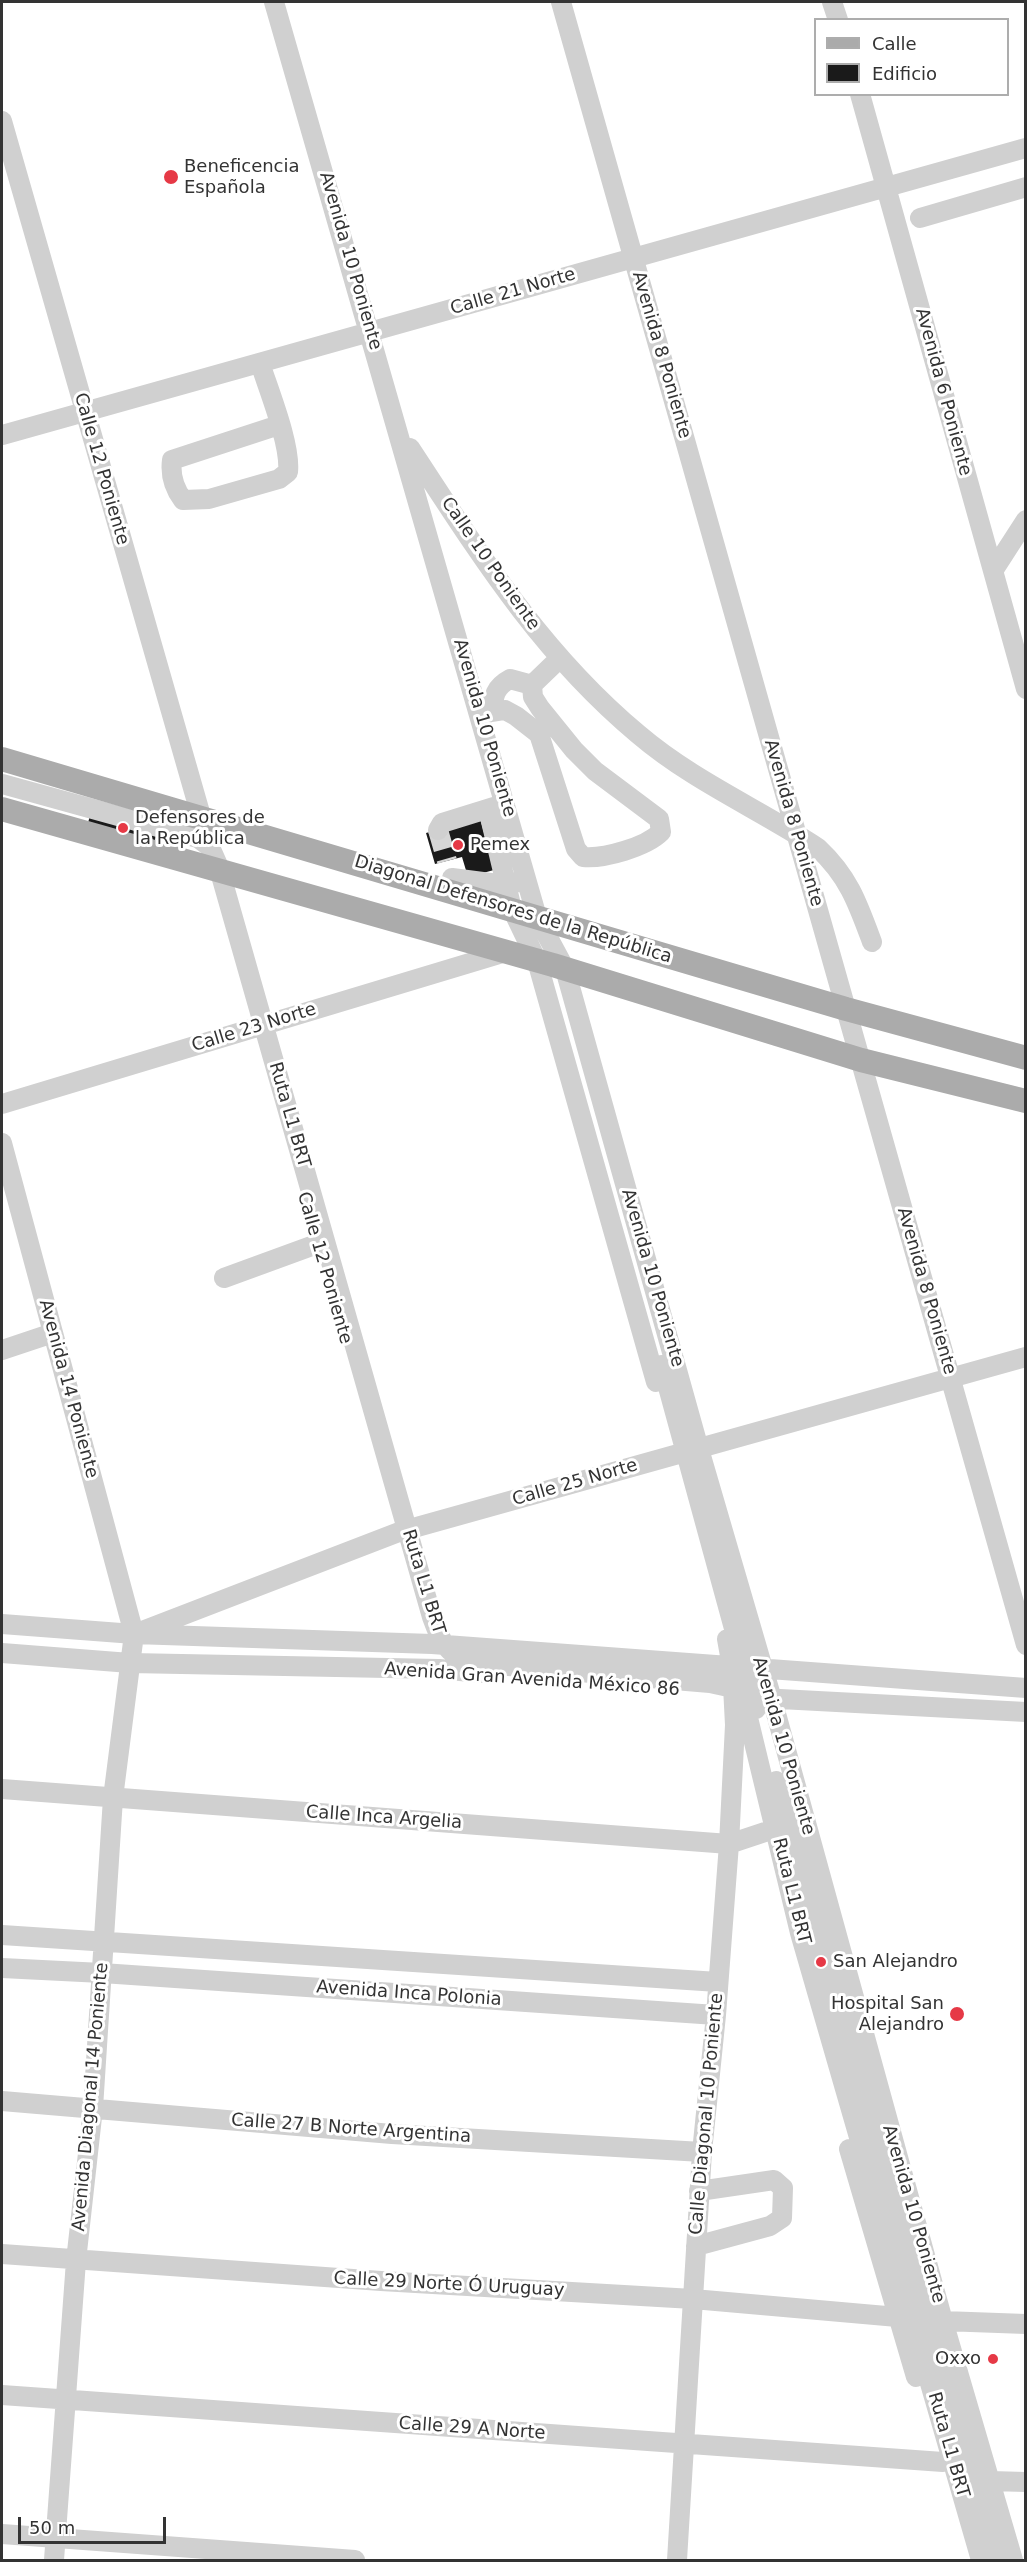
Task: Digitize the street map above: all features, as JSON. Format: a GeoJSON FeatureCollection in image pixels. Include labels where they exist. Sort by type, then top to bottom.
{"type":"FeatureCollection","features":[{"type":"Feature","properties":{"kind":"main road","name":"Diagonal Defensores de la República"},"geometry":{"type":"LineString","coordinates":[[2,759],[201,816],[452,877],[522,916],[1026,1058]]}},
{"type":"Feature","properties":{"kind":"main road"},"geometry":{"type":"LineString","coordinates":[[2,809],[552,965],[861,1060],[1026,1101]]}},
{"type":"Feature","properties":{"kind":"street","name":"Avenida 10 Poniente"},"geometry":{"type":"LineString","coordinates":[[274,2],[399,430],[486,713],[496,806],[527,879],[522,916],[552,965],[687,1452],[744,1668],[744,1695],[765,1832],[819,2041],[920,2320],[990,2481],[1013,2560]]}},
{"type":"Feature","properties":{"kind":"street","name":"Avenida 8 Poniente"},"geometry":{"type":"LineString","coordinates":[[561,2],[1026,1645]]}},
{"type":"Feature","properties":{"kind":"street"},"geometry":{"type":"LineString","coordinates":[[832,2],[837,18]]}},
{"type":"Feature","properties":{"kind":"street","name":"Avenida 6 Poniente"},"geometry":{"type":"LineString","coordinates":[[861,96],[1026,689]]}},
{"type":"Feature","properties":{"kind":"street","name":"Calle 12 Poniente"},"geometry":{"type":"LineString","coordinates":[[2,121],[201,816]]}},
{"type":"Feature","properties":{"kind":"street","name":"Calle 21 Norte"},"geometry":{"type":"LineString","coordinates":[[2,435],[1026,148]]}},
{"type":"Feature","properties":{"kind":"street"},"geometry":{"type":"LineString","coordinates":[[920,218],[1026,187]]}},
{"type":"Feature","properties":{"kind":"street"},"geometry":{"type":"LineString","coordinates":[[260,363],[279,425],[289,460],[288,472],[279,479],[209,499],[183,500],[176,491],[171,471],[172,459],[279,425]]}},
{"type":"Feature","properties":{"kind":"street","name":"Calle 10 Poniente"},"geometry":{"type":"LineString","coordinates":[[399,430],[495,578],[560,658],[639,735],[697,777],[796,833],[818,848],[845,878],[855,894],[872,942]]}},
{"type":"Feature","properties":{"kind":"street"},"geometry":{"type":"LineString","coordinates":[[993,571],[1026,520]]}},
{"type":"Feature","properties":{"kind":"street"},"geometry":{"type":"LineString","coordinates":[[532,685],[560,658]]}},
{"type":"Feature","properties":{"kind":"street"},"geometry":{"type":"LineString","coordinates":[[486,713],[501,684],[510,679],[532,685]]}},
{"type":"Feature","properties":{"kind":"street"},"geometry":{"type":"LineString","coordinates":[[486,713],[505,710],[539,734],[576,849],[583,858],[594,858],[652,842],[661,832],[659,819],[595,771],[574,750],[540,708],[533,697],[532,685]]}},
{"type":"Feature","properties":{"kind":"street"},"geometry":{"type":"LineString","coordinates":[[2,772],[490,910],[522,916]]}},
{"type":"Feature","properties":{"kind":"street"},"geometry":{"type":"LineString","coordinates":[[2,784],[198,838],[212,850],[214,868]]}},
{"type":"Feature","properties":{"kind":"street"},"geometry":{"type":"LineString","coordinates":[[438,830],[442,822],[496,806],[506,885],[522,916]]}},
{"type":"Feature","properties":{"kind":"street","name":"Calle 12 Poniente"},"geometry":{"type":"LineString","coordinates":[[214,868],[317,1244],[403,1531]]}},
{"type":"Feature","properties":{"kind":"street"},"geometry":{"type":"LineString","coordinates":[[452,877],[506,885],[527,879]]}},
{"type":"Feature","properties":{"kind":"street","name":"Avenida 10 Poniente"},"geometry":{"type":"LineString","coordinates":[[522,916],[552,965],[687,1452],[727,1641],[744,1668]]}},
{"type":"Feature","properties":{"kind":"street","name":"Calle 23 Norte"},"geometry":{"type":"LineString","coordinates":[[2,1104],[506,952]]}},
{"type":"Feature","properties":{"kind":"street","name":"Ruta L1 BRT"},"geometry":{"type":"LineString","coordinates":[[259,1027],[403,1531],[432,1617],[438,1645],[473,1663],[710,1683],[744,1695],[800,1933],[920,2320],[998,2560]]}},
{"type":"Feature","properties":{"kind":"street","name":"Avenida 14 Poniente"},"geometry":{"type":"LineString","coordinates":[[2,1143],[134,1634]]}},
{"type":"Feature","properties":{"kind":"street"},"geometry":{"type":"LineString","coordinates":[[224,1278],[317,1244]]}},
{"type":"Feature","properties":{"kind":"street"},"geometry":{"type":"LineString","coordinates":[[2,1350],[53,1333]]}},
{"type":"Feature","properties":{"kind":"street","name":"Calle 25 Norte"},"geometry":{"type":"LineString","coordinates":[[134,1634],[403,1531],[1026,1357]]}},
{"type":"Feature","properties":{"kind":"street","name":"Avenida Gran Avenida México 86"},"geometry":{"type":"LineString","coordinates":[[2,1624],[134,1634],[438,1645],[1026,1688]]}},
{"type":"Feature","properties":{"kind":"street","name":"Avenida Diagonal 14 Poniente"},"geometry":{"type":"LineString","coordinates":[[54,2560],[76,2261],[93,2108],[113,1798],[134,1634]]}},
{"type":"Feature","properties":{"kind":"street"},"geometry":{"type":"LineString","coordinates":[[438,1645],[439,1669]]}},
{"type":"Feature","properties":{"kind":"street","name":"Avenida Gran Avenida México 86"},"geometry":{"type":"LineString","coordinates":[[2,1653],[130,1663],[439,1669],[744,1695],[1026,1712]]}},
{"type":"Feature","properties":{"kind":"street","name":"Calle Diagonal 10 Poniente"},"geometry":{"type":"LineString","coordinates":[[677,2560],[699,2191],[716,2015],[735,1725],[744,1695],[744,1668]]}},
{"type":"Feature","properties":{"kind":"street","name":"Avenida 10 Poniente"},"geometry":{"type":"LineString","coordinates":[[744,1695],[920,2320],[943,2462],[973,2560]]}},
{"type":"Feature","properties":{"kind":"street","name":"Calle Inca Argelia"},"geometry":{"type":"LineString","coordinates":[[2,1790],[729,1844],[765,1832]]}},
{"type":"Feature","properties":{"kind":"street","name":"Avenida Inca Polonia"},"geometry":{"type":"LineString","coordinates":[[2,1935],[718,1982]]}},
{"type":"Feature","properties":{"kind":"street","name":"Avenida Inca Polonia"},"geometry":{"type":"LineString","coordinates":[[2,1968],[716,2015]]}},
{"type":"Feature","properties":{"kind":"street","name":"Calle 27 B Norte Argentina"},"geometry":{"type":"LineString","coordinates":[[2,2101],[404,2134],[702,2152]]}},
{"type":"Feature","properties":{"kind":"street"},"geometry":{"type":"LineString","coordinates":[[696,2246],[770,2226],[782,2218],[783,2188],[774,2180],[699,2191]]}},
{"type":"Feature","properties":{"kind":"street","name":"Calle 29 Norte Ó Uruguay"},"geometry":{"type":"LineString","coordinates":[[2,2254],[76,2261],[693,2299],[920,2320],[1026,2324]]}},
{"type":"Feature","properties":{"kind":"street","name":"Ruta L1 BRT"},"geometry":{"type":"LineString","coordinates":[[920,2320],[981,2560]]}},
{"type":"Feature","properties":{"kind":"street","name":"Calle 29 A Norte"},"geometry":{"type":"LineString","coordinates":[[2,2395],[943,2462]]}},
{"type":"Feature","properties":{"kind":"street"},"geometry":{"type":"LineString","coordinates":[[990,2481],[1026,2482]]}},
{"type":"Feature","properties":{"kind":"street"},"geometry":{"type":"LineString","coordinates":[[2,2535],[56,2537],[268,2557],[355,2560]]}},
{"type":"Feature","properties":{"kind":"building"},"geometry":{"type":"Polygon","coordinates":[[[91,811],[157,829],[155,841],[88,823],[91,811]]]}},
{"type":"Feature","properties":{"kind":"building","name":"Pemex"},"geometry":{"type":"Polygon","coordinates":[[[480,818],[494,870],[468,877],[462,857],[435,864],[426,833],[480,818]]]}},
{"type":"Feature","properties":{"kind":"tunnel"},"geometry":{"type":"LineString","coordinates":[[438,830],[447,861]]}},
{"type":"Feature","properties":{"kind":"place","name":"Beneficencia Española"},"geometry":{"type":"Point","coordinates":[171,177]}},
{"type":"Feature","properties":{"kind":"place","name":"Defensores de la República"},"geometry":{"type":"Point","coordinates":[123,828]}},
{"type":"Feature","properties":{"kind":"place","name":"Pemex"},"geometry":{"type":"Point","coordinates":[458,845]}},
{"type":"Feature","properties":{"kind":"place","name":"San Alejandro"},"geometry":{"type":"Point","coordinates":[821,1962]}},
{"type":"Feature","properties":{"kind":"place","name":"Hospital San Alejandro"},"geometry":{"type":"Point","coordinates":[957,2014]}},
{"type":"Feature","properties":{"kind":"place","name":"Oxxo"},"geometry":{"type":"Point","coordinates":[993,2359]}}]}
